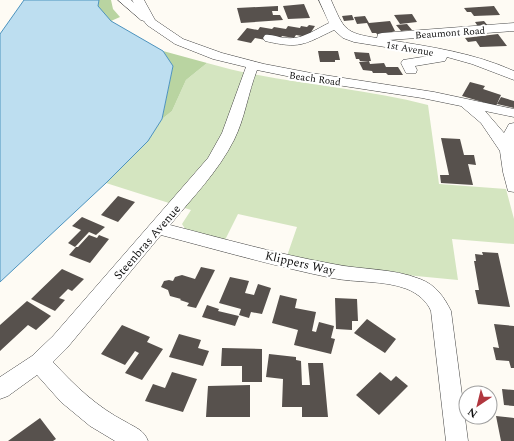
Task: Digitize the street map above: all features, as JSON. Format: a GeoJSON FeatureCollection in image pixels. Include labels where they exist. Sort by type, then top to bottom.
{"type":"FeatureCollection","features":[{"type":"Feature","properties":{"kind":"street","name":"Beach Road"},"geometry":{"type":"LineString","coordinates":[[124,0],[166,34],[183,43],[211,54],[280,73],[423,94],[514,112]]}},
{"type":"Feature","properties":{"kind":"street"},"geometry":{"type":"LineString","coordinates":[[138,0],[139,8],[145,18]]}},
{"type":"Feature","properties":{"kind":"street","name":"1st Avenue"},"geometry":{"type":"LineString","coordinates":[[325,0],[339,30],[344,35],[362,40],[453,56],[486,64],[514,76]]}},
{"type":"Feature","properties":{"kind":"street"},"geometry":{"type":"LineString","coordinates":[[269,38],[287,42],[300,42],[336,24]]}},
{"type":"Feature","properties":{"kind":"street","name":"Beaumont Road"},"geometry":{"type":"LineString","coordinates":[[362,40],[514,27]]}},
{"type":"Feature","properties":{"kind":"street"},"geometry":{"type":"LineString","coordinates":[[411,70],[406,64],[453,56]]}},
{"type":"Feature","properties":{"kind":"street","name":"Steenbras Avenue"},"geometry":{"type":"LineString","coordinates":[[0,389],[39,362],[60,342],[205,172],[225,143],[232,126],[246,79],[253,66]]}},
{"type":"Feature","properties":{"kind":"street"},"geometry":{"type":"LineString","coordinates":[[460,102],[483,116],[493,126],[507,150],[514,187]]}},
{"type":"Feature","properties":{"kind":"street"},"geometry":{"type":"LineString","coordinates":[[507,150],[510,134],[514,127]]}},
{"type":"Feature","properties":{"kind":"street","name":"Klippers Way"},"geometry":{"type":"LineString","coordinates":[[158,228],[334,272],[386,278],[412,283],[423,288],[438,303],[441,311],[457,441]]}},
{"type":"Feature","properties":{"kind":"street"},"geometry":{"type":"LineString","coordinates":[[39,362],[69,395],[98,419],[132,440],[137,441]]}},
{"type":"Feature","properties":{"kind":"green space"},"geometry":{"type":"Polygon","coordinates":[[[99,0],[111,0],[113,9],[120,17],[111,21],[97,6],[99,0]]]}},
{"type":"Feature","properties":{"kind":"green space"},"geometry":{"type":"Polygon","coordinates":[[[163,51],[207,63],[186,80],[172,111],[162,119],[173,66],[163,51]]]}},
{"type":"Feature","properties":{"kind":"green space"},"geometry":{"type":"Polygon","coordinates":[[[207,63],[262,76],[373,93],[428,105],[439,184],[506,189],[514,219],[514,244],[452,239],[458,280],[364,271],[287,256],[297,227],[238,214],[224,242],[187,232],[182,224],[191,210],[106,183],[147,141],[162,119],[172,111],[186,80],[207,63]]]}},
{"type":"Feature","properties":{"kind":"water"},"geometry":{"type":"Polygon","coordinates":[[[24,0],[99,0],[98,6],[111,21],[163,51],[173,66],[162,119],[148,141],[106,183],[0,282],[0,34],[24,0]]]}},
{"type":"Feature","properties":{"kind":"building"},"geometry":{"type":"Polygon","coordinates":[[[304,4],[310,18],[288,19],[283,6],[304,4]]]}},
{"type":"Feature","properties":{"kind":"building"},"geometry":{"type":"Polygon","coordinates":[[[278,6],[278,11],[272,11],[273,15],[280,15],[283,20],[241,23],[237,8],[278,6]]]}},
{"type":"Feature","properties":{"kind":"building"},"geometry":{"type":"Polygon","coordinates":[[[494,6],[500,15],[474,16],[471,12],[467,12],[464,8],[494,6]]]}},
{"type":"Feature","properties":{"kind":"building"},"geometry":{"type":"Polygon","coordinates":[[[412,14],[417,22],[400,24],[394,15],[412,14]]]}},
{"type":"Feature","properties":{"kind":"building"},"geometry":{"type":"Polygon","coordinates":[[[352,15],[354,20],[344,21],[342,16],[352,15]]]}},
{"type":"Feature","properties":{"kind":"building"},"geometry":{"type":"Polygon","coordinates":[[[365,16],[369,23],[390,21],[395,31],[392,32],[393,34],[378,35],[376,33],[372,33],[367,23],[357,24],[354,17],[365,16]]]}},
{"type":"Feature","properties":{"kind":"building"},"geometry":{"type":"Polygon","coordinates":[[[484,21],[489,27],[479,28],[475,22],[484,21]]]}},
{"type":"Feature","properties":{"kind":"building"},"geometry":{"type":"Polygon","coordinates":[[[407,24],[412,30],[401,31],[396,25],[407,24]]]}},
{"type":"Feature","properties":{"kind":"building"},"geometry":{"type":"Polygon","coordinates":[[[309,25],[315,26],[308,37],[296,35],[294,38],[282,36],[280,39],[266,40],[255,38],[251,43],[237,40],[247,28],[258,30],[260,27],[286,29],[288,26],[300,28],[301,26],[307,27],[309,25]]]}},
{"type":"Feature","properties":{"kind":"building"},"geometry":{"type":"Polygon","coordinates":[[[498,34],[507,46],[480,47],[476,41],[468,42],[465,38],[498,34]]]}},
{"type":"Feature","properties":{"kind":"building"},"geometry":{"type":"Polygon","coordinates":[[[318,51],[338,51],[340,60],[335,60],[335,62],[320,62],[318,51]]]}},
{"type":"Feature","properties":{"kind":"building"},"geometry":{"type":"Polygon","coordinates":[[[354,52],[369,53],[371,61],[360,61],[359,59],[356,59],[354,52]]]}},
{"type":"Feature","properties":{"kind":"building"},"geometry":{"type":"Polygon","coordinates":[[[369,61],[370,64],[384,63],[386,67],[398,67],[403,75],[388,75],[386,73],[373,73],[372,71],[363,70],[359,62],[369,61]]]}},
{"type":"Feature","properties":{"kind":"building"},"geometry":{"type":"Polygon","coordinates":[[[470,82],[485,86],[483,89],[501,95],[496,106],[462,96],[470,82]]]}},
{"type":"Feature","properties":{"kind":"building"},"geometry":{"type":"Polygon","coordinates":[[[501,97],[514,101],[514,108],[497,104],[501,97]]]}},
{"type":"Feature","properties":{"kind":"building"},"geometry":{"type":"Polygon","coordinates":[[[441,138],[460,139],[464,155],[474,155],[476,165],[468,164],[473,185],[441,183],[440,175],[449,175],[441,138]]]}},
{"type":"Feature","properties":{"kind":"building"},"geometry":{"type":"Polygon","coordinates":[[[118,196],[135,202],[118,222],[101,215],[118,196]]]}},
{"type":"Feature","properties":{"kind":"building"},"geometry":{"type":"Polygon","coordinates":[[[82,217],[105,227],[96,235],[89,232],[75,247],[68,243],[81,230],[72,226],[82,217]]]}},
{"type":"Feature","properties":{"kind":"building"},"geometry":{"type":"Polygon","coordinates":[[[89,235],[97,238],[99,235],[109,239],[90,263],[69,255],[76,247],[78,247],[89,235]]]}},
{"type":"Feature","properties":{"kind":"building"},"geometry":{"type":"Polygon","coordinates":[[[482,252],[498,253],[510,307],[478,304],[475,290],[479,290],[474,261],[476,261],[475,254],[483,255],[482,252]]]}},
{"type":"Feature","properties":{"kind":"building"},"geometry":{"type":"Polygon","coordinates":[[[201,267],[215,270],[196,308],[187,306],[189,303],[170,296],[168,290],[161,287],[164,281],[173,281],[175,277],[182,275],[195,279],[201,267]]]}},
{"type":"Feature","properties":{"kind":"building"},"geometry":{"type":"Polygon","coordinates":[[[62,269],[84,279],[72,291],[68,289],[59,298],[65,300],[55,311],[31,299],[62,269]]]}},
{"type":"Feature","properties":{"kind":"building"},"geometry":{"type":"Polygon","coordinates":[[[230,277],[249,281],[245,293],[254,295],[258,284],[271,288],[262,314],[251,312],[249,318],[239,315],[241,309],[219,303],[230,277]]]}},
{"type":"Feature","properties":{"kind":"building"},"geometry":{"type":"Polygon","coordinates":[[[280,295],[297,299],[295,308],[316,312],[312,331],[316,332],[319,322],[334,326],[331,338],[335,339],[331,354],[294,345],[298,330],[272,323],[280,295]]]}},
{"type":"Feature","properties":{"kind":"building"},"geometry":{"type":"Polygon","coordinates":[[[335,298],[357,299],[358,321],[352,321],[352,330],[336,329],[335,298]]]}},
{"type":"Feature","properties":{"kind":"building"},"geometry":{"type":"Polygon","coordinates":[[[27,301],[51,316],[36,330],[28,325],[0,351],[0,325],[27,301]]]}},
{"type":"Feature","properties":{"kind":"building"},"geometry":{"type":"Polygon","coordinates":[[[207,305],[219,309],[218,311],[239,316],[235,326],[202,317],[207,305]]]}},
{"type":"Feature","properties":{"kind":"building"},"geometry":{"type":"Polygon","coordinates":[[[367,319],[396,339],[385,353],[354,333],[367,319]]]}},
{"type":"Feature","properties":{"kind":"building"},"geometry":{"type":"Polygon","coordinates":[[[494,324],[514,326],[514,368],[511,368],[509,361],[496,360],[493,347],[499,348],[494,324]]]}},
{"type":"Feature","properties":{"kind":"building"},"geometry":{"type":"Polygon","coordinates":[[[122,325],[150,337],[147,342],[163,349],[142,380],[125,373],[139,353],[135,351],[125,365],[101,354],[122,325]]]}},
{"type":"Feature","properties":{"kind":"building"},"geometry":{"type":"Polygon","coordinates":[[[179,334],[201,340],[198,348],[209,351],[203,366],[169,357],[179,334]]]}},
{"type":"Feature","properties":{"kind":"building"},"geometry":{"type":"Polygon","coordinates":[[[222,348],[262,349],[262,382],[242,382],[242,366],[221,366],[222,348]]]}},
{"type":"Feature","properties":{"kind":"building"},"geometry":{"type":"Polygon","coordinates":[[[269,354],[296,357],[296,360],[301,361],[302,385],[310,385],[308,363],[323,363],[328,417],[302,417],[302,407],[282,407],[283,379],[266,377],[269,354]]]}},
{"type":"Feature","properties":{"kind":"building"},"geometry":{"type":"Polygon","coordinates":[[[172,372],[197,379],[183,412],[145,401],[153,384],[165,388],[172,372]]]}},
{"type":"Feature","properties":{"kind":"building"},"geometry":{"type":"Polygon","coordinates":[[[380,372],[391,381],[396,376],[408,386],[379,415],[356,395],[380,372]]]}},
{"type":"Feature","properties":{"kind":"building"},"geometry":{"type":"Polygon","coordinates":[[[250,385],[250,417],[206,417],[208,386],[250,385]]]}},
{"type":"Feature","properties":{"kind":"building"},"geometry":{"type":"Polygon","coordinates":[[[502,389],[514,390],[514,406],[504,405],[502,389]]]}},
{"type":"Feature","properties":{"kind":"building"},"geometry":{"type":"Polygon","coordinates":[[[498,416],[514,418],[514,441],[501,441],[498,425],[498,416]]]}},
{"type":"Feature","properties":{"kind":"building"},"geometry":{"type":"Polygon","coordinates":[[[40,418],[56,439],[53,441],[8,441],[40,418]]]}}]}
